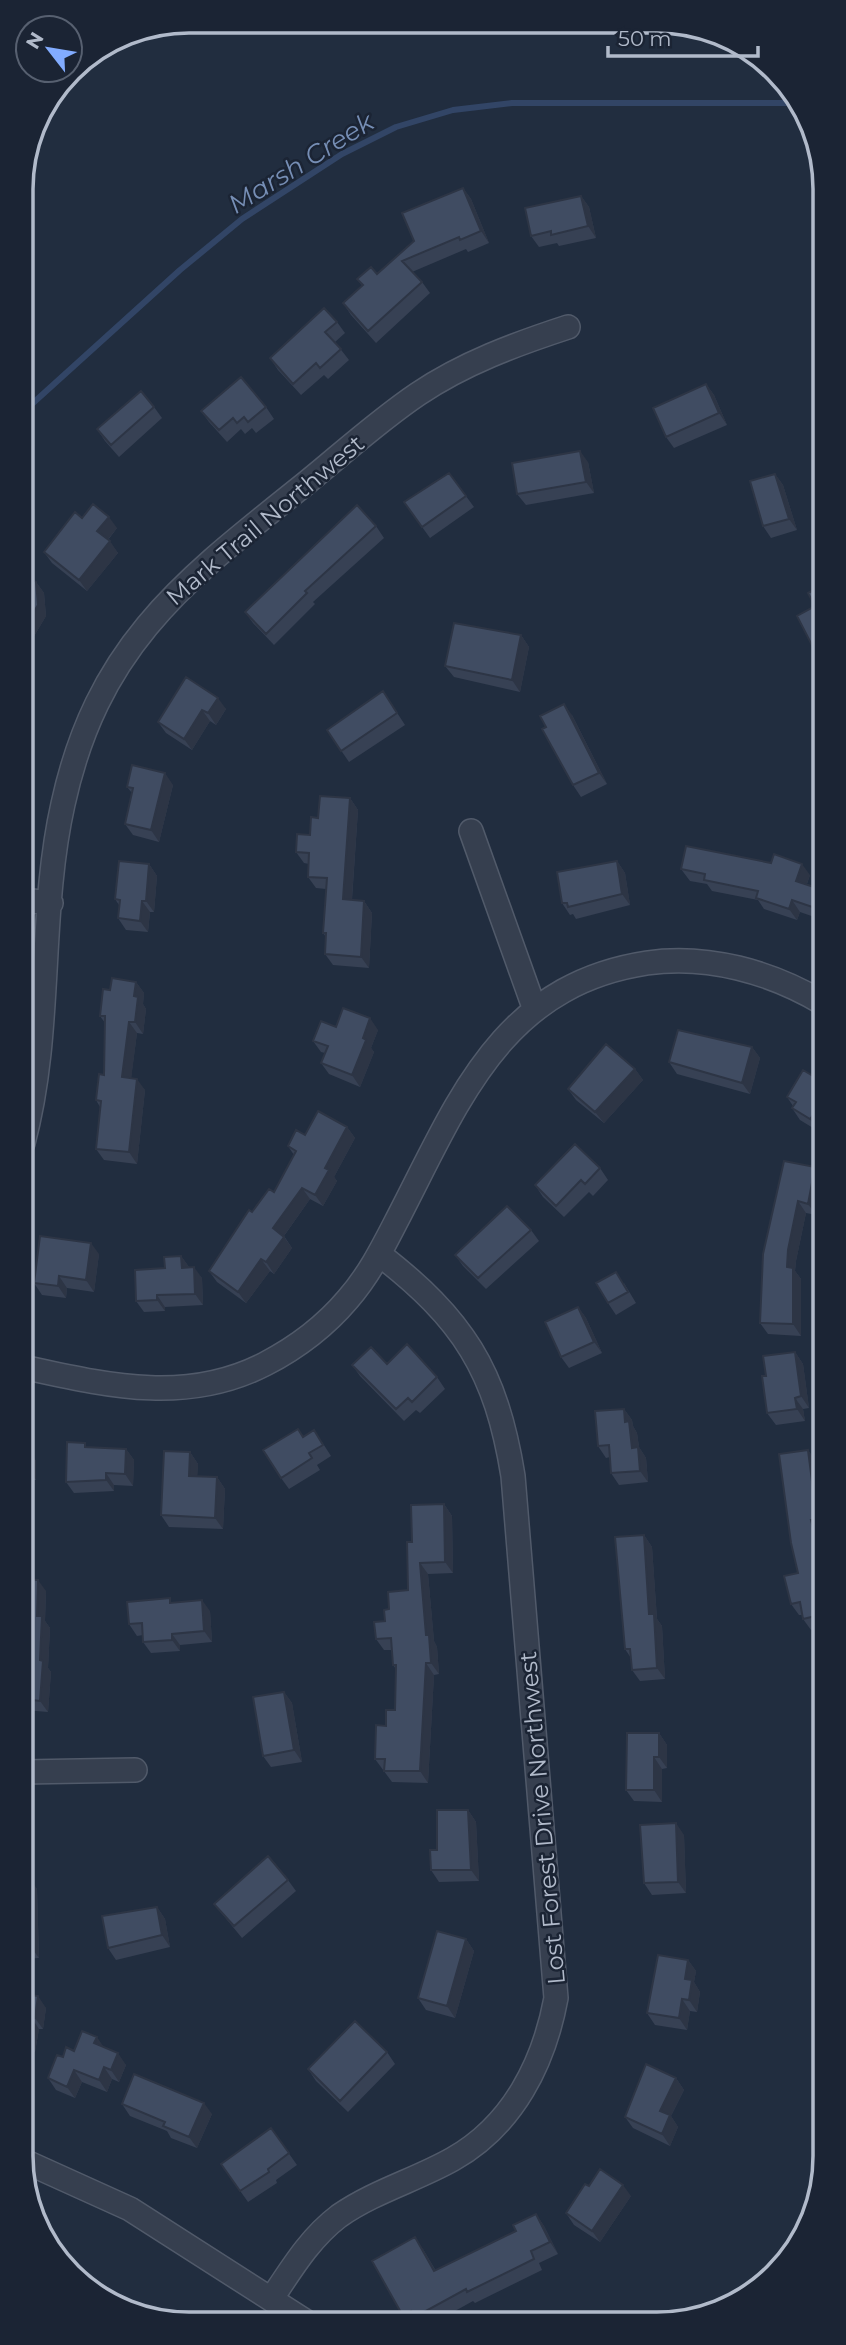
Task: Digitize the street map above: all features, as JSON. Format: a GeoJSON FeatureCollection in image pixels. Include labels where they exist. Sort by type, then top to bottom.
{"type":"FeatureCollection","features":[{"type":"Feature","properties":{"kind":"street","name":"Mark Trail Northwest"},"geometry":{"type":"LineString","coordinates":[[34,1086],[41,1045],[51,902],[62,805],[82,736],[117,666],[159,608],[205,564],[416,395],[489,355],[568,327]]}},
{"type":"Feature","properties":{"kind":"street"},"geometry":{"type":"LineString","coordinates":[[471,831],[535,1010]]}},
{"type":"Feature","properties":{"kind":"street"},"geometry":{"type":"LineString","coordinates":[[34,901],[51,902]]}},
{"type":"Feature","properties":{"kind":"street"},"geometry":{"type":"LineString","coordinates":[[33,1369],[120,1388],[165,1389],[209,1383],[264,1364],[309,1336],[348,1299],[379,1254],[470,1079],[500,1041],[535,1010],[577,984],[629,966],[673,959],[721,964],[767,976],[813,998]]}},
{"type":"Feature","properties":{"kind":"street","name":"Lost Forest Drive Northwest"},"geometry":{"type":"LineString","coordinates":[[272,2298],[302,2252],[338,2217],[373,2195],[453,2159],[499,2122],[522,2092],[538,2063],[550,2031],[556,1998],[515,1489],[506,1430],[488,1378],[460,1330],[423,1288],[379,1254]]}},
{"type":"Feature","properties":{"kind":"street"},"geometry":{"type":"LineString","coordinates":[[33,1772],[135,1770]]}},
{"type":"Feature","properties":{"kind":"street"},"geometry":{"type":"LineString","coordinates":[[34,2166],[130,2209],[292,2312]]}},
{"type":"Feature","properties":{"kind":"building"},"geometry":{"type":"Polygon","coordinates":[[[463,188],[481,231],[460,240],[459,237],[402,261],[422,282],[368,331],[343,303],[363,285],[357,279],[371,267],[377,274],[414,241],[402,213],[463,188]]]}},
{"type":"Feature","properties":{"kind":"building"},"geometry":{"type":"Polygon","coordinates":[[[581,196],[588,226],[551,235],[551,231],[531,236],[525,208],[581,196]]]}},
{"type":"Feature","properties":{"kind":"building"},"geometry":{"type":"Polygon","coordinates":[[[324,308],[337,322],[325,332],[341,349],[320,368],[316,363],[293,384],[270,358],[324,308]]]}},
{"type":"Feature","properties":{"kind":"building"},"geometry":{"type":"Polygon","coordinates":[[[241,377],[266,407],[248,422],[244,417],[237,423],[233,418],[219,430],[201,411],[241,377]]]}},
{"type":"Feature","properties":{"kind":"building"},"geometry":{"type":"Polygon","coordinates":[[[706,384],[719,413],[666,437],[653,408],[706,384]]]}},
{"type":"Feature","properties":{"kind":"building"},"geometry":{"type":"Polygon","coordinates":[[[141,391],[154,407],[111,445],[97,429],[141,391]]]}},
{"type":"Feature","properties":{"kind":"building"},"geometry":{"type":"Polygon","coordinates":[[[580,451],[586,482],[517,494],[512,463],[580,451]]]}},
{"type":"Feature","properties":{"kind":"building"},"geometry":{"type":"Polygon","coordinates":[[[449,473],[466,496],[422,527],[404,502],[449,473]]]}},
{"type":"Feature","properties":{"kind":"building"},"geometry":{"type":"Polygon","coordinates":[[[775,474],[789,519],[763,526],[750,481],[775,474]]]}},
{"type":"Feature","properties":{"kind":"building"},"geometry":{"type":"Polygon","coordinates":[[[93,504],[109,517],[97,531],[110,541],[79,580],[44,552],[75,512],[82,518],[93,504]]]}},
{"type":"Feature","properties":{"kind":"building"},"geometry":{"type":"Polygon","coordinates":[[[357,505],[376,526],[305,591],[307,593],[266,634],[245,612],[357,505]]]}},
{"type":"Feature","properties":{"kind":"building"},"geometry":{"type":"Polygon","coordinates":[[[34,581],[36,582],[38,605],[34,612],[34,581]]]}},
{"type":"Feature","properties":{"kind":"building"},"geometry":{"type":"Polygon","coordinates":[[[813,607],[813,647],[797,616],[813,607]]]}},
{"type":"Feature","properties":{"kind":"building"},"geometry":{"type":"Polygon","coordinates":[[[454,623],[521,635],[512,680],[445,666],[454,623]]]}},
{"type":"Feature","properties":{"kind":"building"},"geometry":{"type":"Polygon","coordinates":[[[186,677],[218,698],[208,713],[202,710],[184,739],[158,722],[186,677]]]}},
{"type":"Feature","properties":{"kind":"building"},"geometry":{"type":"Polygon","coordinates":[[[383,691],[397,713],[341,751],[327,730],[383,691]]]}},
{"type":"Feature","properties":{"kind":"building"},"geometry":{"type":"Polygon","coordinates":[[[564,704],[599,773],[573,785],[542,729],[546,727],[540,716],[564,704]]]}},
{"type":"Feature","properties":{"kind":"building"},"geometry":{"type":"Polygon","coordinates":[[[132,765],[165,773],[151,830],[125,824],[133,788],[127,787],[132,765]]]}},
{"type":"Feature","properties":{"kind":"building"},"geometry":{"type":"Polygon","coordinates":[[[320,796],[350,798],[343,899],[364,901],[361,957],[325,954],[326,933],[323,933],[327,878],[308,877],[309,853],[296,852],[297,834],[310,835],[311,817],[318,818],[320,796]]]}},
{"type":"Feature","properties":{"kind":"building"},"geometry":{"type":"Polygon","coordinates":[[[686,846],[771,863],[774,854],[802,864],[796,881],[813,887],[813,907],[792,900],[789,909],[756,898],[758,891],[704,880],[705,874],[681,869],[686,846]]]}},
{"type":"Feature","properties":{"kind":"building"},"geometry":{"type":"Polygon","coordinates":[[[119,861],[149,864],[146,901],[142,901],[140,921],[118,918],[120,900],[115,899],[119,861]]]}},
{"type":"Feature","properties":{"kind":"building"},"geometry":{"type":"Polygon","coordinates":[[[617,861],[622,894],[568,907],[567,903],[562,903],[557,872],[617,861]]]}},
{"type":"Feature","properties":{"kind":"building"},"geometry":{"type":"Polygon","coordinates":[[[112,978],[136,982],[134,996],[138,997],[135,1022],[129,1022],[122,1077],[137,1079],[129,1152],[96,1149],[101,1101],[96,1100],[99,1074],[104,1075],[105,1016],[100,1016],[103,989],[110,990],[112,978]]]}},
{"type":"Feature","properties":{"kind":"building"},"geometry":{"type":"Polygon","coordinates":[[[343,1008],[370,1018],[363,1038],[366,1040],[352,1075],[321,1063],[328,1046],[313,1041],[321,1021],[336,1027],[343,1008]]]}},
{"type":"Feature","properties":{"kind":"building"},"geometry":{"type":"Polygon","coordinates":[[[678,1030],[752,1047],[742,1083],[669,1062],[678,1030]]]}},
{"type":"Feature","properties":{"kind":"building"},"geometry":{"type":"Polygon","coordinates":[[[606,1044],[635,1069],[595,1112],[568,1089],[606,1044]]]}},
{"type":"Feature","properties":{"kind":"building"},"geometry":{"type":"Polygon","coordinates":[[[803,1070],[813,1076],[813,1116],[810,1119],[792,1108],[796,1102],[787,1097],[803,1070]]]}},
{"type":"Feature","properties":{"kind":"building"},"geometry":{"type":"Polygon","coordinates":[[[318,1111],[347,1127],[325,1168],[329,1170],[315,1195],[302,1188],[273,1228],[284,1237],[266,1262],[261,1259],[238,1292],[209,1271],[249,1210],[252,1212],[269,1189],[274,1192],[296,1151],[288,1146],[296,1130],[305,1135],[318,1111]]]}},
{"type":"Feature","properties":{"kind":"building"},"geometry":{"type":"Polygon","coordinates":[[[575,1144],[600,1168],[585,1184],[581,1180],[556,1206],[535,1185],[575,1144]]]}},
{"type":"Feature","properties":{"kind":"building"},"geometry":{"type":"Polygon","coordinates":[[[784,1161],[813,1167],[808,1204],[798,1201],[788,1250],[787,1267],[793,1268],[793,1324],[760,1323],[763,1254],[784,1161]]]}},
{"type":"Feature","properties":{"kind":"building"},"geometry":{"type":"Polygon","coordinates":[[[507,1206],[531,1230],[478,1278],[455,1255],[507,1206]]]}},
{"type":"Feature","properties":{"kind":"building"},"geometry":{"type":"Polygon","coordinates":[[[40,1236],[91,1243],[86,1280],[59,1276],[58,1286],[34,1283],[40,1236]]]}},
{"type":"Feature","properties":{"kind":"building"},"geometry":{"type":"Polygon","coordinates":[[[181,1256],[182,1268],[194,1267],[195,1294],[157,1295],[157,1300],[136,1301],[135,1270],[165,1268],[164,1257],[181,1256]]]}},
{"type":"Feature","properties":{"kind":"building"},"geometry":{"type":"Polygon","coordinates":[[[616,1272],[628,1292],[608,1303],[596,1283],[616,1272]]]}},
{"type":"Feature","properties":{"kind":"building"},"geometry":{"type":"Polygon","coordinates":[[[578,1307],[594,1342],[561,1357],[545,1322],[578,1307]]]}},
{"type":"Feature","properties":{"kind":"building"},"geometry":{"type":"Polygon","coordinates":[[[407,1344],[437,1377],[412,1402],[408,1398],[396,1409],[352,1365],[371,1347],[387,1364],[407,1344]]]}},
{"type":"Feature","properties":{"kind":"building"},"geometry":{"type":"Polygon","coordinates":[[[795,1352],[801,1396],[795,1398],[797,1409],[767,1413],[762,1376],[766,1376],[763,1356],[795,1352]]]}},
{"type":"Feature","properties":{"kind":"building"},"geometry":{"type":"Polygon","coordinates":[[[624,1409],[625,1422],[629,1421],[632,1448],[638,1447],[640,1471],[611,1473],[609,1445],[598,1446],[595,1411],[624,1409]]]}},
{"type":"Feature","properties":{"kind":"building"},"geometry":{"type":"Polygon","coordinates":[[[298,1429],[303,1437],[314,1430],[323,1445],[309,1453],[312,1458],[281,1478],[263,1450],[298,1429]]]}},
{"type":"Feature","properties":{"kind":"building"},"geometry":{"type":"Polygon","coordinates":[[[67,1442],[85,1443],[85,1447],[126,1449],[125,1474],[106,1473],[106,1480],[66,1482],[67,1442]]]}},
{"type":"Feature","properties":{"kind":"building"},"geometry":{"type":"Polygon","coordinates":[[[808,1450],[812,1484],[812,1617],[803,1619],[800,1602],[791,1604],[784,1576],[798,1573],[791,1543],[779,1454],[808,1450]]]}},
{"type":"Feature","properties":{"kind":"building"},"geometry":{"type":"Polygon","coordinates":[[[164,1451],[190,1452],[189,1476],[217,1477],[215,1518],[161,1515],[164,1451]]]}},
{"type":"Feature","properties":{"kind":"building"},"geometry":{"type":"Polygon","coordinates":[[[444,1504],[445,1562],[420,1563],[431,1663],[426,1663],[420,1771],[384,1771],[385,1759],[375,1759],[376,1725],[386,1726],[386,1710],[395,1710],[396,1665],[393,1665],[391,1638],[376,1639],[374,1622],[385,1621],[384,1610],[389,1609],[388,1592],[408,1590],[407,1542],[412,1542],[411,1505],[444,1504]]]}},
{"type":"Feature","properties":{"kind":"building"},"geometry":{"type":"Polygon","coordinates":[[[644,1535],[649,1614],[654,1614],[657,1668],[632,1670],[630,1649],[625,1649],[615,1537],[644,1535]]]}},
{"type":"Feature","properties":{"kind":"building"},"geometry":{"type":"Polygon","coordinates":[[[33,1580],[38,1580],[37,1616],[42,1616],[40,1701],[33,1700],[33,1580]]]}},
{"type":"Feature","properties":{"kind":"building"},"geometry":{"type":"Polygon","coordinates":[[[170,1598],[170,1603],[202,1600],[204,1631],[172,1634],[172,1640],[143,1642],[142,1623],[129,1624],[127,1602],[170,1598]]]}},
{"type":"Feature","properties":{"kind":"building"},"geometry":{"type":"Polygon","coordinates":[[[284,1692],[294,1750],[263,1756],[253,1697],[284,1692]]]}},
{"type":"Feature","properties":{"kind":"building"},"geometry":{"type":"Polygon","coordinates":[[[627,1733],[659,1733],[659,1757],[654,1757],[654,1790],[626,1790],[627,1733]]]}},
{"type":"Feature","properties":{"kind":"building"},"geometry":{"type":"Polygon","coordinates":[[[437,1810],[468,1810],[471,1870],[431,1870],[430,1850],[437,1850],[437,1810]]]}},
{"type":"Feature","properties":{"kind":"building"},"geometry":{"type":"Polygon","coordinates":[[[676,1823],[678,1882],[644,1883],[640,1825],[676,1823]]]}},
{"type":"Feature","properties":{"kind":"building"},"geometry":{"type":"Polygon","coordinates":[[[268,1856],[288,1880],[234,1926],[214,1904],[268,1856]]]}},
{"type":"Feature","properties":{"kind":"building"},"geometry":{"type":"Polygon","coordinates":[[[157,1907],[162,1935],[108,1948],[102,1916],[157,1907]]]}},
{"type":"Feature","properties":{"kind":"building"},"geometry":{"type":"Polygon","coordinates":[[[437,1931],[466,1939],[447,2006],[418,1998],[437,1931]]]}},
{"type":"Feature","properties":{"kind":"building"},"geometry":{"type":"Polygon","coordinates":[[[658,1955],[688,1960],[685,1979],[692,1980],[689,2000],[682,1999],[679,2018],[647,2013],[658,1955]]]}},
{"type":"Feature","properties":{"kind":"building"},"geometry":{"type":"Polygon","coordinates":[[[33,1995],[38,1996],[33,2018],[33,1995]]]}},
{"type":"Feature","properties":{"kind":"building"},"geometry":{"type":"Polygon","coordinates":[[[355,2021],[387,2052],[340,2101],[308,2069],[355,2021]]]}},
{"type":"Feature","properties":{"kind":"building"},"geometry":{"type":"Polygon","coordinates":[[[82,2031],[97,2037],[94,2043],[118,2053],[111,2070],[104,2067],[99,2080],[74,2070],[67,2087],[48,2078],[57,2055],[63,2057],[66,2047],[74,2051],[82,2031]]]}},
{"type":"Feature","properties":{"kind":"building"},"geometry":{"type":"Polygon","coordinates":[[[646,2064],[676,2078],[660,2111],[670,2115],[662,2134],[625,2117],[646,2064]]]}},
{"type":"Feature","properties":{"kind":"building"},"geometry":{"type":"Polygon","coordinates":[[[134,2074],[204,2103],[189,2137],[163,2126],[165,2122],[122,2104],[134,2074]]]}},
{"type":"Feature","properties":{"kind":"building"},"geometry":{"type":"Polygon","coordinates":[[[271,2128],[289,2153],[268,2169],[269,2172],[240,2191],[221,2164],[271,2128]]]}},
{"type":"Feature","properties":{"kind":"building"},"geometry":{"type":"Polygon","coordinates":[[[600,2169],[623,2185],[592,2231],[566,2213],[585,2184],[589,2186],[600,2169]]]}},
{"type":"Feature","properties":{"kind":"building"},"geometry":{"type":"Polygon","coordinates":[[[536,2214],[550,2242],[531,2251],[534,2259],[467,2292],[466,2289],[424,2312],[401,2312],[372,2261],[415,2237],[434,2271],[516,2231],[513,2225],[536,2214]]]}},
{"type":"Feature","properties":{"kind":"waterway","name":"Marsh Creek"},"geometry":{"type":"LineString","coordinates":[[34,402],[180,270],[242,219],[342,154],[396,127],[453,110],[512,103],[787,103]]}}]}
